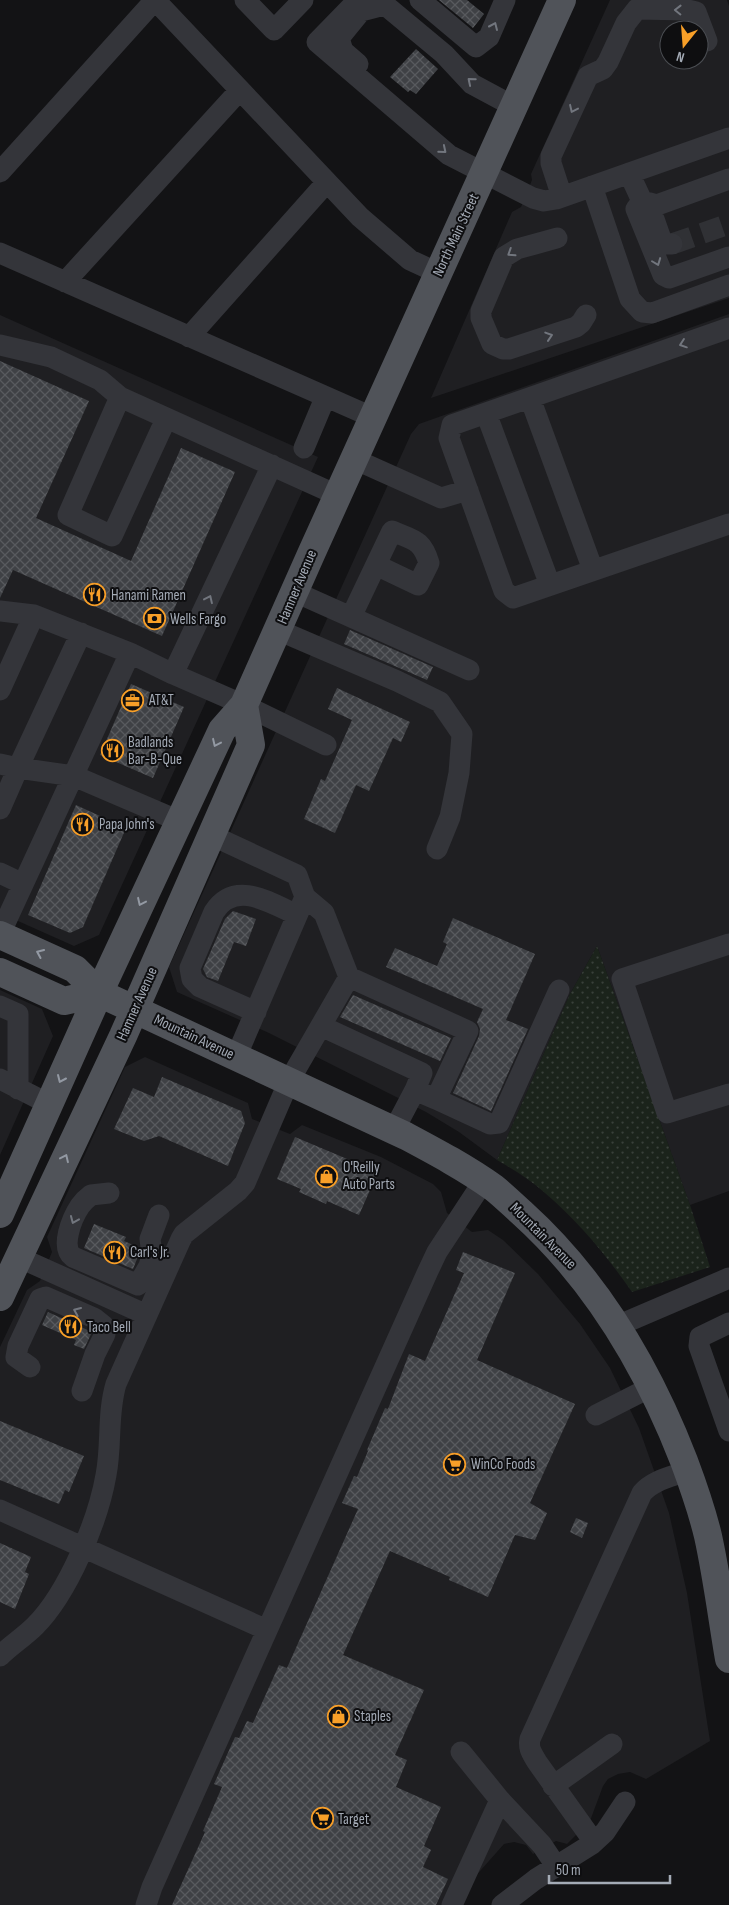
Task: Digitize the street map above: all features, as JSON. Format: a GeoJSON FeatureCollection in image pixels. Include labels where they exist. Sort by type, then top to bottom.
{"type":"FeatureCollection","features":[{"type":"Feature","properties":{"kind":"main road","name":"North Main Street"},"geometry":{"type":"LineString","coordinates":[[352,464],[562,0]]}},
{"type":"Feature","properties":{"kind":"main road","name":"Hamner Avenue"},"geometry":{"type":"LineString","coordinates":[[0,1214],[99,993],[179,821],[222,730],[244,704],[352,464]]}},
{"type":"Feature","properties":{"kind":"main road","name":"Hamner Avenue"},"geometry":{"type":"LineString","coordinates":[[0,1297],[119,1043],[251,745],[244,704]]}},
{"type":"Feature","properties":{"kind":"main road"},"geometry":{"type":"LineString","coordinates":[[0,934],[75,969],[99,993]]}},
{"type":"Feature","properties":{"kind":"main road"},"geometry":{"type":"LineString","coordinates":[[0,972],[64,1001],[99,993]]}},
{"type":"Feature","properties":{"kind":"main road","name":"Mountain Avenue"},"geometry":{"type":"LineString","coordinates":[[99,993],[394,1130],[449,1159],[495,1189],[539,1229],[577,1271],[617,1326],[668,1421],[687,1471],[708,1536],[729,1659]]}},
{"type":"Feature","properties":{"kind":"street"},"geometry":{"type":"LineString","coordinates":[[0,172],[155,0],[360,217],[410,260],[438,273]]}},
{"type":"Feature","properties":{"kind":"street"},"geometry":{"type":"LineString","coordinates":[[245,0],[274,30],[303,0]]}},
{"type":"Feature","properties":{"kind":"street"},"geometry":{"type":"LineString","coordinates":[[358,0],[317,42],[449,155],[538,200],[544,201],[562,197],[729,138]]}},
{"type":"Feature","properties":{"kind":"street"},"geometry":{"type":"LineString","coordinates":[[420,0],[476,47],[489,37],[505,0]]}},
{"type":"Feature","properties":{"kind":"street"},"geometry":{"type":"LineString","coordinates":[[413,124],[408,104],[343,51],[339,38],[361,11],[381,2],[444,54],[472,84],[513,106]]}},
{"type":"Feature","properties":{"kind":"street"},"geometry":{"type":"LineString","coordinates":[[562,197],[551,163],[551,156],[588,76],[603,69],[626,23],[638,9],[688,10],[696,12],[699,20]]}},
{"type":"Feature","properties":{"kind":"street"},"geometry":{"type":"LineString","coordinates":[[65,282],[240,90]]}},
{"type":"Feature","properties":{"kind":"street"},"geometry":{"type":"LineString","coordinates":[[629,173],[646,202],[661,239],[665,244],[672,244]]}},
{"type":"Feature","properties":{"kind":"street"},"geometry":{"type":"LineString","coordinates":[[646,202],[657,205],[729,179]]}},
{"type":"Feature","properties":{"kind":"street"},"geometry":{"type":"LineString","coordinates":[[189,337],[327,182]]}},
{"type":"Feature","properties":{"kind":"street"},"geometry":{"type":"LineString","coordinates":[[592,186],[630,299],[642,312],[652,314],[729,285]]}},
{"type":"Feature","properties":{"kind":"street"},"geometry":{"type":"LineString","coordinates":[[646,202],[636,210],[663,275],[669,278],[729,257]]}},
{"type":"Feature","properties":{"kind":"street"},"geometry":{"type":"LineString","coordinates":[[557,238],[517,249],[504,257],[481,311],[481,318],[492,344],[503,349],[509,349],[576,327],[586,315]]}},
{"type":"Feature","properties":{"kind":"street"},"geometry":{"type":"LineString","coordinates":[[0,253],[325,398],[372,417]]}},
{"type":"Feature","properties":{"kind":"street"},"geometry":{"type":"LineString","coordinates":[[729,328],[452,426],[449,438],[504,591],[513,598],[729,524]]}},
{"type":"Feature","properties":{"kind":"street"},"geometry":{"type":"LineString","coordinates":[[0,345],[50,357],[100,380],[120,397],[337,495]]}},
{"type":"Feature","properties":{"kind":"street"},"geometry":{"type":"LineString","coordinates":[[120,397],[68,515],[112,536],[166,419]]}},
{"type":"Feature","properties":{"kind":"street"},"geometry":{"type":"LineString","coordinates":[[304,448],[325,398]]}},
{"type":"Feature","properties":{"kind":"street"},"geometry":{"type":"LineString","coordinates":[[530,398],[593,570]]}},
{"type":"Feature","properties":{"kind":"street"},"geometry":{"type":"LineString","coordinates":[[486,413],[550,585]]}},
{"type":"Feature","properties":{"kind":"street"},"geometry":{"type":"LineString","coordinates":[[352,464],[441,498],[468,490]]}},
{"type":"Feature","properties":{"kind":"street"},"geometry":{"type":"LineString","coordinates":[[173,674],[272,466]]}},
{"type":"Feature","properties":{"kind":"street"},"geometry":{"type":"LineString","coordinates":[[351,617],[376,565]]}},
{"type":"Feature","properties":{"kind":"street"},"geometry":{"type":"LineString","coordinates":[[295,592],[469,670]]}},
{"type":"Feature","properties":{"kind":"street"},"geometry":{"type":"LineString","coordinates":[[0,611],[34,615],[130,653],[173,674],[244,704],[326,745]]}},
{"type":"Feature","properties":{"kind":"street"},"geometry":{"type":"LineString","coordinates":[[0,690],[34,615]]}},
{"type":"Feature","properties":{"kind":"street"},"geometry":{"type":"LineString","coordinates":[[278,630],[397,681],[440,702],[462,734],[459,773],[450,817],[437,849]]}},
{"type":"Feature","properties":{"kind":"street"},"geometry":{"type":"LineString","coordinates":[[5,786],[81,633]]}},
{"type":"Feature","properties":{"kind":"street"},"geometry":{"type":"LineString","coordinates":[[0,934],[130,653]]}},
{"type":"Feature","properties":{"kind":"street"},"geometry":{"type":"LineString","coordinates":[[5,786],[74,776],[179,821]]}},
{"type":"Feature","properties":{"kind":"street"},"geometry":{"type":"LineString","coordinates":[[211,835],[296,875],[301,906],[236,1057]]}},
{"type":"Feature","properties":{"kind":"street"},"geometry":{"type":"LineString","coordinates":[[0,873],[23,884]]}},
{"type":"Feature","properties":{"kind":"street"},"geometry":{"type":"LineString","coordinates":[[256,1012],[200,987],[192,979],[190,968],[218,905],[228,898],[245,894],[301,906],[324,914],[349,977],[468,1031],[436,1100]]}},
{"type":"Feature","properties":{"kind":"street"},"geometry":{"type":"LineString","coordinates":[[729,944],[622,979],[667,1113],[729,1094]]}},
{"type":"Feature","properties":{"kind":"street"},"geometry":{"type":"LineString","coordinates":[[0,1656],[35,1626],[61,1590],[94,1521],[106,1474],[112,1397],[116,1384],[184,1234],[238,1191],[245,1183],[290,1081],[349,977]]}},
{"type":"Feature","properties":{"kind":"street"},"geometry":{"type":"LineString","coordinates":[[415,1090],[490,1124],[499,1123],[559,990]]}},
{"type":"Feature","properties":{"kind":"street"},"geometry":{"type":"LineString","coordinates":[[0,1006],[18,1014],[9,1084],[49,1104]]}},
{"type":"Feature","properties":{"kind":"street"},"geometry":{"type":"LineString","coordinates":[[321,1026],[422,1073],[394,1130]]}},
{"type":"Feature","properties":{"kind":"street"},"geometry":{"type":"LineString","coordinates":[[146,1905],[152,1887],[428,1271],[483,1182]]}},
{"type":"Feature","properties":{"kind":"street"},"geometry":{"type":"LineString","coordinates":[[109,1193],[91,1194],[80,1206],[66,1242],[69,1254],[73,1257],[138,1285],[149,1266],[152,1255],[150,1239],[159,1215]]}},
{"type":"Feature","properties":{"kind":"street"},"geometry":{"type":"LineString","coordinates":[[18,1257],[147,1315]]}},
{"type":"Feature","properties":{"kind":"street"},"geometry":{"type":"LineString","coordinates":[[617,1326],[729,1278]]}},
{"type":"Feature","properties":{"kind":"street"},"geometry":{"type":"LineString","coordinates":[[30,1367],[16,1357],[18,1346],[40,1298],[46,1298],[94,1318],[104,1326],[105,1334],[95,1354],[82,1391]]}},
{"type":"Feature","properties":{"kind":"street"},"geometry":{"type":"LineString","coordinates":[[729,1324],[700,1337],[699,1346],[729,1431]]}},
{"type":"Feature","properties":{"kind":"street"},"geometry":{"type":"LineString","coordinates":[[596,1415],[651,1387]]}},
{"type":"Feature","properties":{"kind":"street"},"geometry":{"type":"LineString","coordinates":[[594,1842],[553,1786],[530,1752],[529,1746],[534,1729],[642,1493],[648,1486],[687,1471]]}},
{"type":"Feature","properties":{"kind":"street"},"geometry":{"type":"LineString","coordinates":[[0,1510],[267,1630]]}},
{"type":"Feature","properties":{"kind":"street"},"geometry":{"type":"LineString","coordinates":[[553,1786],[612,1744]]}},
{"type":"Feature","properties":{"kind":"street"},"geometry":{"type":"LineString","coordinates":[[461,1752],[500,1800],[542,1845],[556,1866]]}},
{"type":"Feature","properties":{"kind":"street"},"geometry":{"type":"LineString","coordinates":[[452,1905],[500,1800]]}},
{"type":"Feature","properties":{"kind":"street"},"geometry":{"type":"LineString","coordinates":[[502,1905],[556,1866],[594,1842],[605,1832],[625,1802]]}},
{"type":"Feature","properties":{"kind":"shaded area"},"geometry":{"type":"Polygon","coordinates":[[[610,0],[727,0],[729,6],[729,298],[431,398],[512,212],[521,207],[532,180],[531,174],[610,0]]]}},
{"type":"Feature","properties":{"kind":"shaded area"},"geometry":{"type":"Polygon","coordinates":[[[729,314],[729,1191],[690,1205],[597,946],[570,994],[497,1160],[459,1132],[426,1112],[269,1033],[177,992],[169,967],[411,434],[419,424],[729,314]]]}},
{"type":"Feature","properties":{"kind":"shaded area"},"geometry":{"type":"Polygon","coordinates":[[[0,315],[318,457],[99,935],[74,946],[0,913],[0,315]]]}},
{"type":"Feature","properties":{"kind":"shaded area"},"geometry":{"type":"Polygon","coordinates":[[[597,946],[690,1205],[710,1267],[632,1292],[602,1252],[569,1215],[534,1184],[497,1160],[570,994],[597,946]]]}},
{"type":"Feature","properties":{"kind":"shaded area"},"geometry":{"type":"Polygon","coordinates":[[[0,990],[42,1009],[53,1036],[0,1155],[0,990]]]}},
{"type":"Feature","properties":{"kind":"shaded area"},"geometry":{"type":"Polygon","coordinates":[[[145,1057],[248,1103],[252,1119],[290,1134],[302,1125],[381,1157],[433,1184],[441,1192],[447,1213],[472,1232],[488,1230],[503,1240],[538,1274],[580,1324],[610,1368],[639,1428],[669,1513],[687,1593],[710,1741],[646,1779],[630,1772],[618,1774],[608,1779],[603,1786],[590,1821],[567,1844],[556,1841],[533,1854],[526,1845],[514,1842],[504,1844],[473,1879],[461,1905],[0,1905],[0,1347],[27,1290],[40,1281],[52,1252],[47,1237],[125,1067],[145,1057]]]}},
{"type":"Feature","properties":{"kind":"building"},"geometry":{"type":"Polygon","coordinates":[[[439,0],[467,0],[484,14],[473,28],[439,0]]]}},
{"type":"Feature","properties":{"kind":"building"},"geometry":{"type":"Polygon","coordinates":[[[416,49],[438,69],[416,94],[410,90],[408,92],[390,77],[416,49]]]}},
{"type":"Feature","properties":{"kind":"building"},"geometry":{"type":"Polygon","coordinates":[[[0,361],[89,401],[36,518],[131,561],[181,448],[235,472],[162,636],[13,570],[0,598],[0,361]]]}},
{"type":"Feature","properties":{"kind":"building"},"geometry":{"type":"Polygon","coordinates":[[[350,630],[433,667],[427,680],[344,644],[350,630]]]}},
{"type":"Feature","properties":{"kind":"building"},"geometry":{"type":"Polygon","coordinates":[[[131,684],[184,707],[153,778],[100,755],[131,684]]]}},
{"type":"Feature","properties":{"kind":"building"},"geometry":{"type":"Polygon","coordinates":[[[337,688],[410,722],[401,742],[393,738],[369,791],[356,785],[335,833],[304,819],[321,779],[325,781],[352,720],[328,709],[337,688]]]}},
{"type":"Feature","properties":{"kind":"building"},"geometry":{"type":"Polygon","coordinates":[[[76,805],[126,828],[83,927],[70,933],[28,915],[76,805]]]}},
{"type":"Feature","properties":{"kind":"building"},"geometry":{"type":"Polygon","coordinates":[[[233,911],[256,919],[246,946],[234,942],[218,981],[207,977],[203,969],[225,919],[233,911]]]}},
{"type":"Feature","properties":{"kind":"building"},"geometry":{"type":"Polygon","coordinates":[[[453,918],[535,954],[506,1020],[528,1029],[491,1111],[453,1093],[479,1036],[480,1029],[477,1022],[483,1009],[386,967],[395,948],[437,966],[447,944],[443,942],[453,918]]]}},
{"type":"Feature","properties":{"kind":"building"},"geometry":{"type":"Polygon","coordinates":[[[353,995],[451,1038],[440,1061],[340,1017],[353,995]]]}},
{"type":"Feature","properties":{"kind":"building"},"geometry":{"type":"Polygon","coordinates":[[[162,1077],[241,1111],[245,1123],[228,1166],[159,1136],[144,1141],[114,1129],[133,1088],[154,1097],[162,1077]]]}},
{"type":"Feature","properties":{"kind":"building","name":"O'Reilly Auto Parts"},"geometry":{"type":"Polygon","coordinates":[[[295,1137],[378,1172],[359,1215],[327,1201],[326,1204],[299,1192],[301,1189],[277,1179],[295,1137]]]}},
{"type":"Feature","properties":{"kind":"building","name":"Carl's Jr."},"geometry":{"type":"Polygon","coordinates":[[[94,1224],[126,1237],[124,1241],[138,1247],[139,1254],[133,1269],[84,1248],[94,1224]]]}},
{"type":"Feature","properties":{"kind":"building"},"geometry":{"type":"Polygon","coordinates":[[[463,1252],[515,1273],[477,1360],[575,1404],[530,1503],[547,1513],[535,1540],[515,1535],[488,1597],[449,1580],[450,1577],[390,1551],[343,1655],[424,1690],[395,1755],[407,1760],[396,1787],[441,1807],[424,1846],[431,1850],[423,1867],[448,1879],[436,1905],[172,1905],[205,1832],[203,1831],[222,1787],[214,1784],[235,1737],[239,1738],[247,1721],[253,1723],[279,1665],[287,1668],[358,1509],[342,1503],[354,1476],[357,1477],[385,1408],[388,1409],[409,1354],[425,1361],[464,1273],[456,1270],[463,1252]]]}},
{"type":"Feature","properties":{"kind":"building"},"geometry":{"type":"Polygon","coordinates":[[[48,1312],[92,1332],[84,1349],[74,1345],[76,1340],[42,1325],[48,1312]]]}},
{"type":"Feature","properties":{"kind":"building"},"geometry":{"type":"Polygon","coordinates":[[[0,1421],[84,1456],[69,1492],[65,1490],[59,1504],[0,1480],[0,1421]]]}},
{"type":"Feature","properties":{"kind":"building"},"geometry":{"type":"Polygon","coordinates":[[[576,1518],[588,1523],[582,1538],[570,1532],[576,1518]]]}},
{"type":"Feature","properties":{"kind":"building"},"geometry":{"type":"Polygon","coordinates":[[[0,1543],[31,1557],[25,1572],[29,1574],[15,1609],[0,1602],[0,1543]]]}},
{"type":"Feature","properties":{"kind":"tunnel"},"geometry":{"type":"LineString","coordinates":[[672,244],[729,224]]}},
{"type":"Feature","properties":{"kind":"place","name":"Hanami Ramen"},"geometry":{"type":"Point","coordinates":[95,595]}},
{"type":"Feature","properties":{"kind":"place","name":"Wells Fargo"},"geometry":{"type":"Point","coordinates":[154,619]}},
{"type":"Feature","properties":{"kind":"place","name":"AT&T"},"geometry":{"type":"Point","coordinates":[133,700]}},
{"type":"Feature","properties":{"kind":"place","name":"Badlands Bar-B-Que"},"geometry":{"type":"Point","coordinates":[112,751]}},
{"type":"Feature","properties":{"kind":"place","name":"Papa John's"},"geometry":{"type":"Point","coordinates":[83,824]}},
{"type":"Feature","properties":{"kind":"place","name":"O'Reilly Auto Parts"},"geometry":{"type":"Point","coordinates":[327,1176]}},
{"type":"Feature","properties":{"kind":"place","name":"Carl's Jr."},"geometry":{"type":"Point","coordinates":[114,1252]}},
{"type":"Feature","properties":{"kind":"place","name":"Taco Bell"},"geometry":{"type":"Point","coordinates":[71,1327]}},
{"type":"Feature","properties":{"kind":"place","name":"WinCo Foods"},"geometry":{"type":"Point","coordinates":[455,1464]}},
{"type":"Feature","properties":{"kind":"place","name":"Staples"},"geometry":{"type":"Point","coordinates":[338,1716]}},
{"type":"Feature","properties":{"kind":"place","name":"Target"},"geometry":{"type":"Point","coordinates":[322,1819]}}]}
